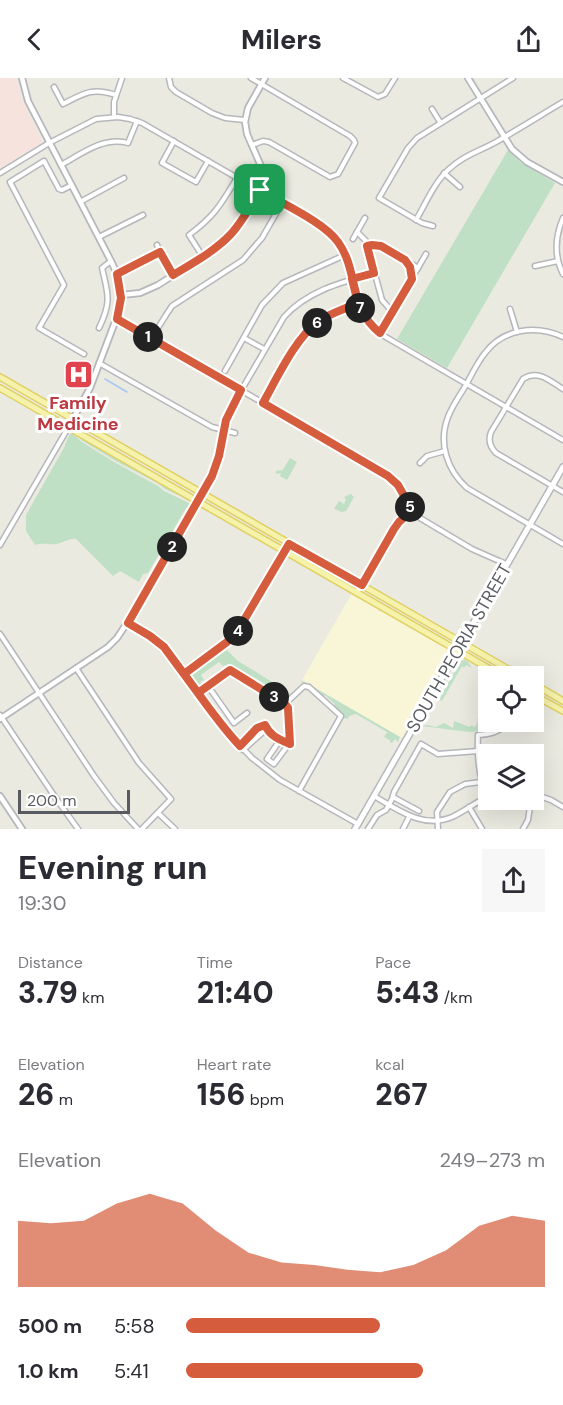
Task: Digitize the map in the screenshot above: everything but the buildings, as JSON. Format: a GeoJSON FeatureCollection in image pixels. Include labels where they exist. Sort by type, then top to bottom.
{"type":"FeatureCollection","features":[{"type":"Feature","properties":{"kind":"main road"},"geometry":{"type":"LineString","coordinates":[[0,377],[502,666]]}},
{"type":"Feature","properties":{"kind":"main road"},"geometry":{"type":"LineString","coordinates":[[0,388],[484,666]]}},
{"type":"Feature","properties":{"kind":"main road","name":"SOUTH PEORIA STREET"},"geometry":{"type":"LineString","coordinates":[[356,827],[563,467]]}},
{"type":"Feature","properties":{"kind":"main road"},"geometry":{"type":"LineString","coordinates":[[544,690],[563,701]]}},
{"type":"Feature","properties":{"kind":"main road"},"geometry":{"type":"LineString","coordinates":[[544,693],[563,701]]}},
{"type":"Feature","properties":{"kind":"main road"},"geometry":{"type":"LineString","coordinates":[[544,701],[563,711]]}},
{"type":"Feature","properties":{"kind":"street"},"geometry":{"type":"LineString","coordinates":[[0,545],[88,392],[117,319],[121,295],[117,274],[27,101],[22,78]]}},
{"type":"Feature","properties":{"kind":"street"},"geometry":{"type":"LineString","coordinates":[[114,117],[114,104],[122,78]]}},
{"type":"Feature","properties":{"kind":"street"},"geometry":{"type":"LineString","coordinates":[[169,78],[171,87],[176,92],[212,113],[225,118],[245,120]]}},
{"type":"Feature","properties":{"kind":"street"},"geometry":{"type":"LineString","coordinates":[[251,78],[352,137],[355,143],[338,174],[330,177],[269,142],[263,141],[252,145]]}},
{"type":"Feature","properties":{"kind":"street"},"geometry":{"type":"LineString","coordinates":[[121,295],[147,291],[220,245],[241,222],[264,181],[264,173],[246,130],[245,120],[250,105],[265,78]]}},
{"type":"Feature","properties":{"kind":"street"},"geometry":{"type":"LineString","coordinates":[[343,78],[378,97],[385,94],[394,80]]}},
{"type":"Feature","properties":{"kind":"street"},"geometry":{"type":"LineString","coordinates":[[468,78],[512,149],[521,158],[563,182]]}},
{"type":"Feature","properties":{"kind":"street"},"geometry":{"type":"LineString","coordinates":[[433,226],[416,220],[379,198],[413,142],[423,132],[513,78]]}},
{"type":"Feature","properties":{"kind":"street"},"geometry":{"type":"LineString","coordinates":[[54,87],[63,104],[90,91],[100,90],[116,95]]}},
{"type":"Feature","properties":{"kind":"street"},"geometry":{"type":"LineString","coordinates":[[416,220],[444,173],[459,160],[504,137],[563,102]]}},
{"type":"Feature","properties":{"kind":"street"},"geometry":{"type":"LineString","coordinates":[[432,109],[440,122]]}},
{"type":"Feature","properties":{"kind":"street"},"geometry":{"type":"LineString","coordinates":[[0,173],[90,122],[114,117],[137,121],[260,190],[329,232],[345,255],[358,303],[366,319],[380,333],[563,440]]}},
{"type":"Feature","properties":{"kind":"street"},"geometry":{"type":"LineString","coordinates":[[61,165],[105,142],[128,143],[137,121]]}},
{"type":"Feature","properties":{"kind":"street"},"geometry":{"type":"LineString","coordinates":[[174,141],[162,163],[196,182],[208,161]]}},
{"type":"Feature","properties":{"kind":"street"},"geometry":{"type":"LineString","coordinates":[[72,185],[62,190],[59,189],[44,161],[10,182],[64,285],[39,328],[84,354]]}},
{"type":"Feature","properties":{"kind":"street"},"geometry":{"type":"LineString","coordinates":[[444,173],[460,187]]}},
{"type":"Feature","properties":{"kind":"street"},"geometry":{"type":"LineString","coordinates":[[81,202],[124,178]]}},
{"type":"Feature","properties":{"kind":"street"},"geometry":{"type":"LineString","coordinates":[[203,256],[189,234],[205,224],[217,211],[237,178]]}},
{"type":"Feature","properties":{"kind":"street"},"geometry":{"type":"LineString","coordinates":[[151,339],[172,306],[243,260],[262,238],[282,203]]}},
{"type":"Feature","properties":{"kind":"street"},"geometry":{"type":"LineString","coordinates":[[99,237],[143,215]]}},
{"type":"Feature","properties":{"kind":"street"},"geometry":{"type":"LineString","coordinates":[[353,240],[365,218]]}},
{"type":"Feature","properties":{"kind":"street"},"geometry":{"type":"LineString","coordinates":[[563,218],[556,251],[563,274]]}},
{"type":"Feature","properties":{"kind":"street"},"geometry":{"type":"LineString","coordinates":[[357,232],[363,237],[367,246],[382,300],[393,311]]}},
{"type":"Feature","properties":{"kind":"street"},"geometry":{"type":"LineString","coordinates":[[157,245],[173,275]]}},
{"type":"Feature","properties":{"kind":"street"},"geometry":{"type":"LineString","coordinates":[[367,246],[381,246],[418,268]]}},
{"type":"Feature","properties":{"kind":"street"},"geometry":{"type":"LineString","coordinates":[[117,274],[160,252]]}},
{"type":"Feature","properties":{"kind":"street"},"geometry":{"type":"LineString","coordinates":[[380,333],[426,254]]}},
{"type":"Feature","properties":{"kind":"street"},"geometry":{"type":"LineString","coordinates":[[225,371],[263,303],[283,283],[345,255]]}},
{"type":"Feature","properties":{"kind":"street"},"geometry":{"type":"LineString","coordinates":[[405,260],[410,267],[412,279]]}},
{"type":"Feature","properties":{"kind":"street"},"geometry":{"type":"LineString","coordinates":[[99,328],[106,310],[108,296],[101,269],[111,261]]}},
{"type":"Feature","properties":{"kind":"street"},"geometry":{"type":"LineString","coordinates":[[535,266],[558,261]]}},
{"type":"Feature","properties":{"kind":"street"},"geometry":{"type":"LineString","coordinates":[[78,829],[1,717],[111,644],[120,635],[212,476],[229,412],[284,317],[296,306],[318,293],[374,273]]}},
{"type":"Feature","properties":{"kind":"street"},"geometry":{"type":"LineString","coordinates":[[263,403],[306,333],[316,323],[358,303]]}},
{"type":"Feature","properties":{"kind":"street"},"geometry":{"type":"LineString","coordinates":[[510,309],[517,332]]}},
{"type":"Feature","properties":{"kind":"street"},"geometry":{"type":"LineString","coordinates":[[117,319],[388,476],[398,485],[412,510],[424,520],[472,549],[506,564]]}},
{"type":"Feature","properties":{"kind":"street"},"geometry":{"type":"LineString","coordinates":[[563,337],[540,330],[527,330],[499,340],[489,348],[447,420],[444,439],[448,461],[454,473],[467,488],[563,544]]}},
{"type":"Feature","properties":{"kind":"street"},"geometry":{"type":"LineString","coordinates":[[244,338],[264,349]]}},
{"type":"Feature","properties":{"kind":"street"},"geometry":{"type":"LineString","coordinates":[[99,363],[212,427],[235,433]]}},
{"type":"Feature","properties":{"kind":"street"},"geometry":{"type":"LineString","coordinates":[[563,389],[541,376],[529,375],[520,381],[490,432],[489,440],[491,448],[496,453],[563,492]]}},
{"type":"Feature","properties":{"kind":"street"},"geometry":{"type":"LineString","coordinates":[[420,463],[427,456],[445,451]]}},
{"type":"Feature","properties":{"kind":"street"},"geometry":{"type":"LineString","coordinates":[[357,594],[394,529],[412,510]]}},
{"type":"Feature","properties":{"kind":"street"},"geometry":{"type":"LineString","coordinates":[[184,674],[237,632],[289,544]]}},
{"type":"Feature","properties":{"kind":"street"},"geometry":{"type":"LineString","coordinates":[[128,623],[157,641],[169,653],[224,729],[241,748],[272,774],[356,827]]}},
{"type":"Feature","properties":{"kind":"street"},"geometry":{"type":"LineString","coordinates":[[0,634],[105,791],[140,829],[171,799],[139,763],[76,668]]}},
{"type":"Feature","properties":{"kind":"street"},"geometry":{"type":"LineString","coordinates":[[198,693],[230,670],[288,708],[290,744],[274,764],[267,759],[280,740]]}},
{"type":"Feature","properties":{"kind":"street"},"geometry":{"type":"LineString","coordinates":[[208,686],[234,723],[247,713]]}},
{"type":"Feature","properties":{"kind":"street"},"geometry":{"type":"LineString","coordinates":[[285,704],[304,686],[309,687],[341,716],[299,791]]}},
{"type":"Feature","properties":{"kind":"street"},"geometry":{"type":"LineString","coordinates":[[241,748],[262,733],[265,725],[269,733],[290,744]]}},
{"type":"Feature","properties":{"kind":"street"},"geometry":{"type":"LineString","coordinates":[[478,744],[478,735],[497,732]]}},
{"type":"Feature","properties":{"kind":"street"},"geometry":{"type":"LineString","coordinates":[[368,829],[376,815],[386,810],[421,744],[438,754],[478,751]]}},
{"type":"Feature","properties":{"kind":"street"},"geometry":{"type":"LineString","coordinates":[[438,829],[437,812],[450,792],[465,784],[478,782]]}},
{"type":"Feature","properties":{"kind":"street"},"geometry":{"type":"LineString","coordinates":[[0,796],[22,829]]}},
{"type":"Feature","properties":{"kind":"street"},"geometry":{"type":"LineString","coordinates":[[374,796],[410,817],[423,821],[450,818],[478,802]]}},
{"type":"Feature","properties":{"kind":"street"},"geometry":{"type":"LineString","coordinates":[[393,797],[419,811]]}},
{"type":"Feature","properties":{"kind":"street"},"geometry":{"type":"LineString","coordinates":[[544,798],[563,807]]}},
{"type":"Feature","properties":{"kind":"street"},"geometry":{"type":"LineString","coordinates":[[469,807],[482,829]]}},
{"type":"Feature","properties":{"kind":"street"},"geometry":{"type":"LineString","coordinates":[[523,829],[528,820],[530,810]]}},
{"type":"Feature","properties":{"kind":"street"},"geometry":{"type":"LineString","coordinates":[[158,813],[175,829]]}},
{"type":"Feature","properties":{"kind":"street"},"geometry":{"type":"LineString","coordinates":[[403,829],[410,817]]}},
{"type":"Feature","properties":{"kind":"shaded area"},"geometry":{"type":"Polygon","coordinates":[[[0,78],[17,78],[21,97],[41,143],[0,168],[0,78]]]}},
{"type":"Feature","properties":{"kind":"shaded area"},"geometry":{"type":"Polygon","coordinates":[[[352,593],[380,612],[381,610],[450,651],[402,738],[302,680],[352,593]]]}},
{"type":"Feature","properties":{"kind":"green space"},"geometry":{"type":"Polygon","coordinates":[[[508,150],[520,162],[555,183],[447,368],[397,339],[508,150]]]}},
{"type":"Feature","properties":{"kind":"green space"},"geometry":{"type":"Polygon","coordinates":[[[70,434],[164,491],[191,504],[186,508],[148,573],[143,574],[139,582],[120,571],[113,576],[76,539],[56,544],[35,545],[26,531],[26,515],[70,434]]]}},
{"type":"Feature","properties":{"kind":"green space"},"geometry":{"type":"Polygon","coordinates":[[[78,436],[187,499],[114,460],[78,436]]]}},
{"type":"Feature","properties":{"kind":"green space"},"geometry":{"type":"Polygon","coordinates":[[[290,458],[297,462],[287,480],[280,476],[281,473],[276,474],[276,471],[282,471],[290,458]]]}},
{"type":"Feature","properties":{"kind":"green space"},"geometry":{"type":"Polygon","coordinates":[[[351,494],[354,497],[346,511],[334,509],[339,501],[344,504],[346,500],[344,497],[351,494]]]}},
{"type":"Feature","properties":{"kind":"green space"},"geometry":{"type":"Polygon","coordinates":[[[227,650],[238,661],[287,691],[291,695],[287,701],[283,699],[286,696],[235,667],[229,665],[228,669],[219,662],[201,675],[204,680],[200,682],[203,686],[200,688],[192,674],[227,650]]]}},
{"type":"Feature","properties":{"kind":"green space"},"geometry":{"type":"Polygon","coordinates":[[[465,660],[472,668],[462,666],[442,701],[439,699],[461,661],[465,660]]]}},
{"type":"Feature","properties":{"kind":"green space"},"geometry":{"type":"Polygon","coordinates":[[[301,680],[400,737],[398,742],[395,739],[392,743],[390,742],[384,737],[387,732],[356,714],[349,716],[348,719],[344,718],[333,706],[335,704],[325,695],[323,697],[301,680]]]}},
{"type":"Feature","properties":{"kind":"green space"},"geometry":{"type":"Polygon","coordinates":[[[454,721],[475,727],[478,721],[478,732],[422,726],[436,727],[444,723],[453,728],[454,721]]]}},
{"type":"Feature","properties":{"kind":"waterway"},"geometry":{"type":"LineString","coordinates":[[105,379],[127,392]]}},
{"type":"Feature","properties":{"kind":"place","name":"Family Medicine"},"geometry":{"type":"Point","coordinates":[78,374]}},
{"type":"Feature","properties":{"kind":"route"},"geometry":{"type":"LineString","coordinates":[[260,190],[241,222],[224,241],[173,275],[160,252],[117,274],[121,298],[117,319],[241,390],[226,420],[219,456],[212,476],[128,623],[164,647],[198,693],[230,670],[285,704],[288,708],[290,744],[269,733],[265,725],[257,728],[240,746],[224,729],[198,693],[184,674],[237,632],[289,544],[362,585],[394,529],[412,510],[398,485],[388,476],[263,403],[306,333],[316,323],[358,303],[352,279],[374,273],[367,246],[381,246],[408,264],[412,279],[380,333],[368,322],[358,303],[346,258],[341,246],[333,236],[324,228],[260,190]]}}]}
